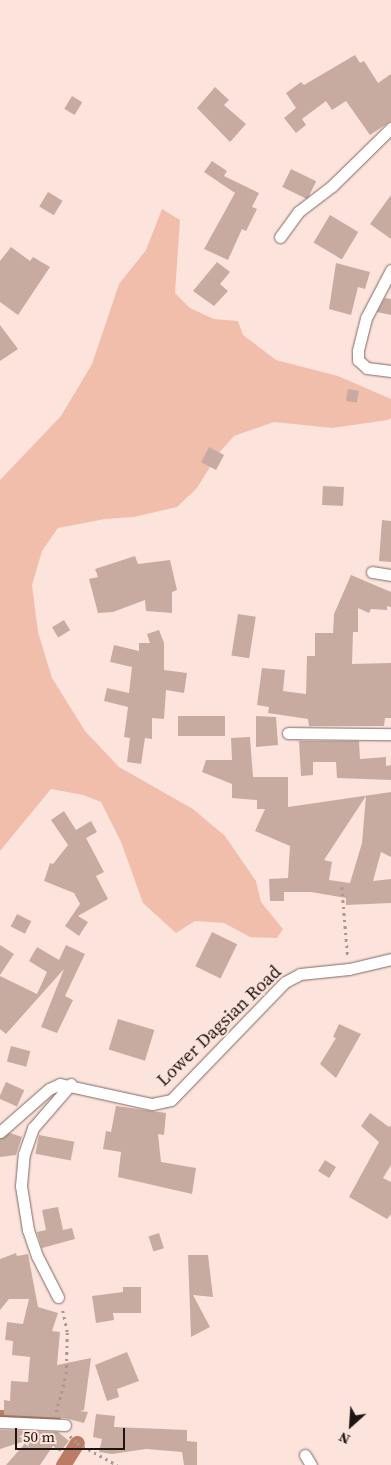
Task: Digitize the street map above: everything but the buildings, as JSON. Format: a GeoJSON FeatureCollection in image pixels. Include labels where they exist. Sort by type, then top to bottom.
{"type":"FeatureCollection","features":[{"type":"Feature","properties":{"kind":"street"},"geometry":{"type":"LineString","coordinates":[[280,237],[298,212],[332,186],[391,128]]}},
{"type":"Feature","properties":{"kind":"street"},"geometry":{"type":"LineString","coordinates":[[391,270],[366,318],[358,351],[358,360],[367,368],[391,371]]}},
{"type":"Feature","properties":{"kind":"street"},"geometry":{"type":"LineString","coordinates":[[372,572],[391,575]]}},
{"type":"Feature","properties":{"kind":"street"},"geometry":{"type":"LineString","coordinates":[[288,733],[391,734]]}},
{"type":"Feature","properties":{"kind":"street","name":"Lower Dagsian Road"},"geometry":{"type":"LineString","coordinates":[[0,1132],[49,1089],[71,1084],[152,1104],[170,1100],[285,982],[300,974],[348,969],[391,959]]}},
{"type":"Feature","properties":{"kind":"street"},"geometry":{"type":"LineString","coordinates":[[58,1297],[37,1256],[28,1230],[21,1186],[24,1154],[32,1128],[71,1084]]}},
{"type":"Feature","properties":{"kind":"street"},"geometry":{"type":"LineString","coordinates":[[0,1422],[62,1425]]}},
{"type":"Feature","properties":{"kind":"path"},"geometry":{"type":"LineString","coordinates":[[342,888],[348,969]]}},
{"type":"Feature","properties":{"kind":"path"},"geometry":{"type":"LineString","coordinates":[[58,1297],[67,1332],[66,1374],[56,1416],[77,1443],[117,1465]]}},
{"type":"Feature","properties":{"kind":"shaded area"},"geometry":{"type":"Polygon","coordinates":[[[162,209],[180,220],[175,293],[190,308],[214,319],[238,321],[243,335],[276,360],[338,376],[391,399],[391,418],[388,420],[332,428],[274,422],[234,436],[218,454],[197,488],[177,507],[134,517],[105,519],[58,528],[42,551],[32,585],[38,632],[52,678],[85,731],[119,767],[193,809],[225,836],[256,881],[261,902],[283,929],[277,938],[250,937],[224,923],[195,921],[176,933],[143,903],[121,842],[101,802],[83,795],[51,789],[0,851],[0,480],[61,416],[92,364],[119,284],[146,250],[162,209]]]}},
{"type":"Feature","properties":{"kind":"waterway"},"geometry":{"type":"LineString","coordinates":[[0,1417],[53,1419]]}},
{"type":"Feature","properties":{"kind":"waterway"},"geometry":{"type":"LineString","coordinates":[[63,1465],[77,1443]]}}]}
